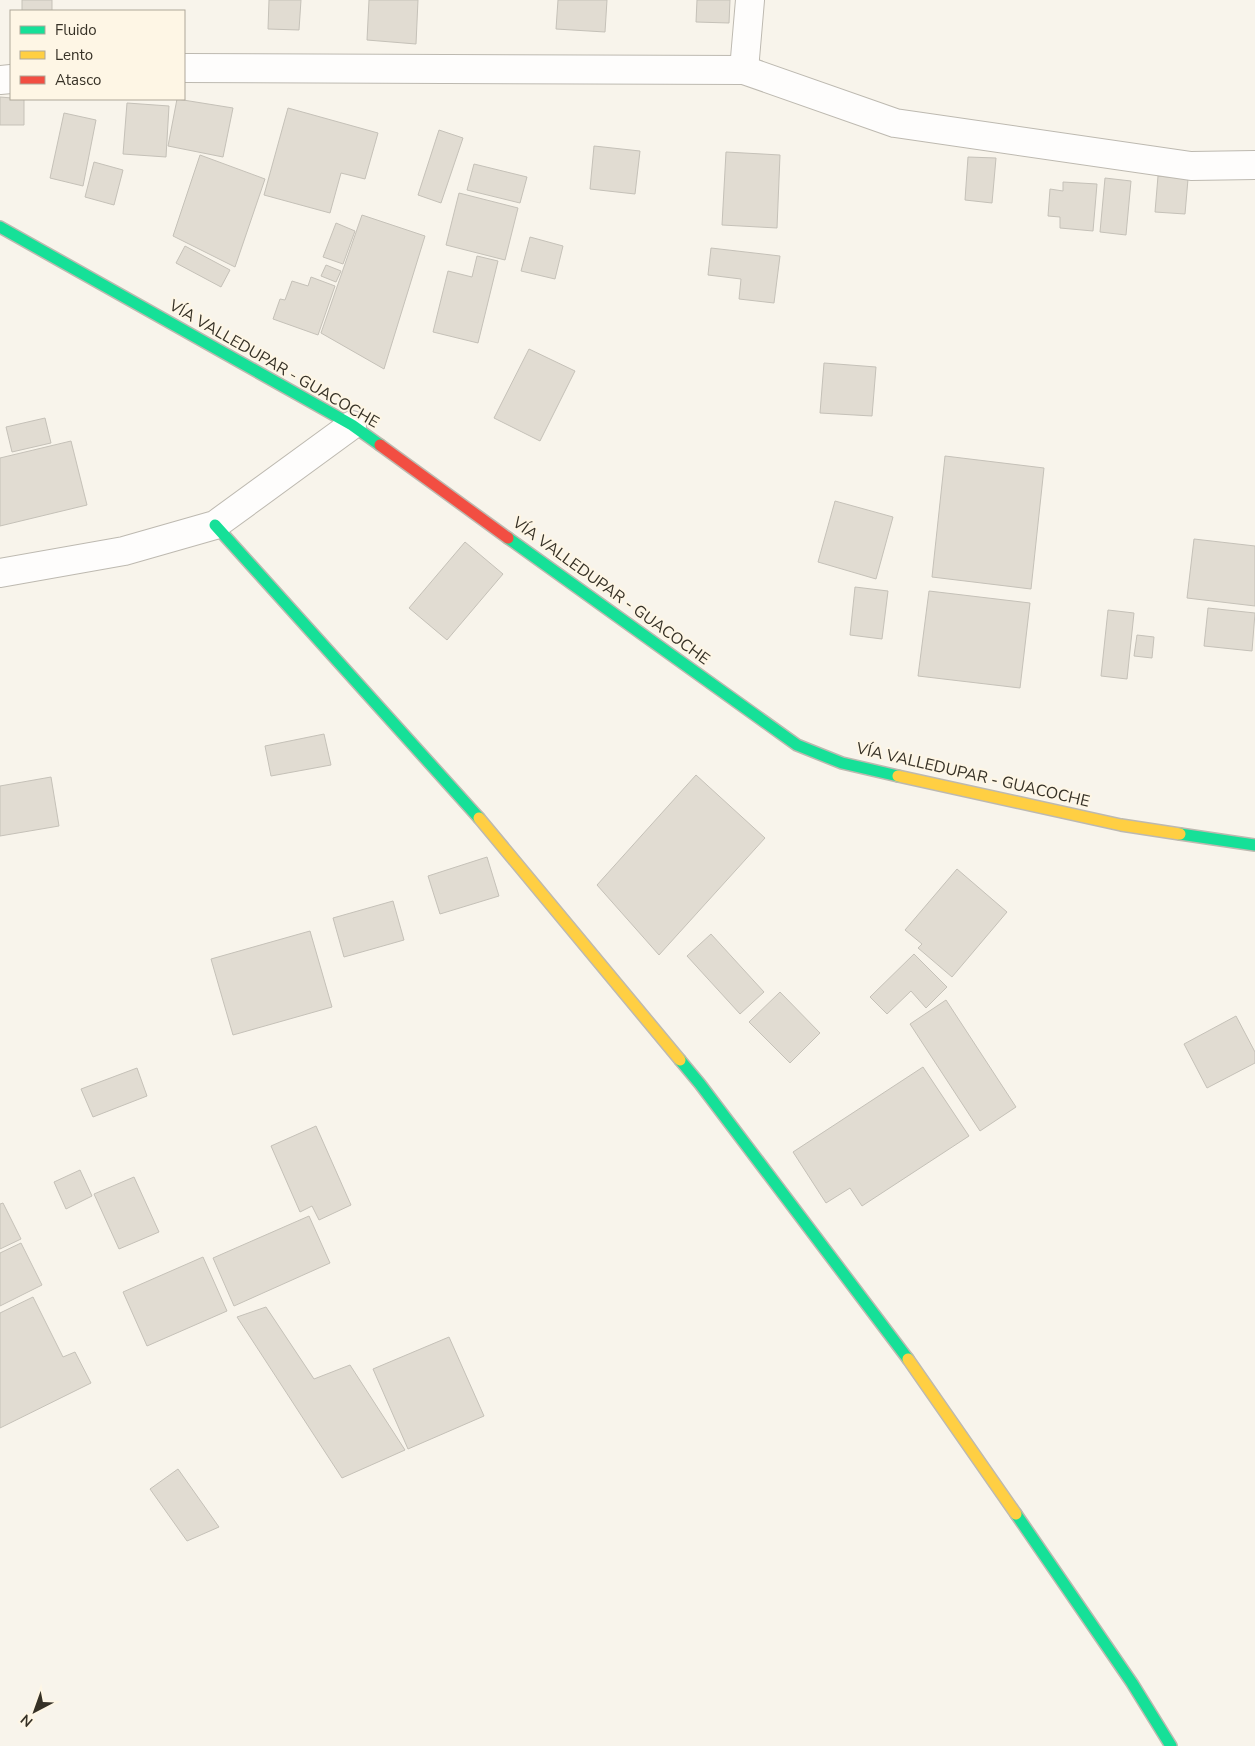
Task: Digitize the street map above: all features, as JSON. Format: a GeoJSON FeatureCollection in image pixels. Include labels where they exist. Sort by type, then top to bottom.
{"type":"FeatureCollection","features":[{"type":"Feature","properties":{"kind":"street"},"geometry":{"type":"LineString","coordinates":[[744,70],[750,0]]}},
{"type":"Feature","properties":{"kind":"street"},"geometry":{"type":"LineString","coordinates":[[185,68],[744,70],[895,123],[1192,166],[1255,166]]}},
{"type":"Feature","properties":{"kind":"street","name":"VÍA VALLEDUPAR - GUACOCHE"},"geometry":{"type":"LineString","coordinates":[[0,226],[352,425],[797,745],[842,762],[1121,825],[1255,845]]}},
{"type":"Feature","properties":{"kind":"street"},"geometry":{"type":"LineString","coordinates":[[0,573],[124,551],[215,525],[352,425]]}},
{"type":"Feature","properties":{"kind":"street"},"geometry":{"type":"LineString","coordinates":[[215,525],[464,799],[700,1084],[922,1379],[1132,1683],[1171,1746]]}},
{"type":"Feature","properties":{"kind":"building"},"geometry":{"type":"Polygon","coordinates":[[[22,0],[52,0],[52,10],[22,10],[22,0]]]}},
{"type":"Feature","properties":{"kind":"building"},"geometry":{"type":"Polygon","coordinates":[[[269,0],[301,0],[299,30],[268,29],[269,0]]]}},
{"type":"Feature","properties":{"kind":"building"},"geometry":{"type":"Polygon","coordinates":[[[369,0],[418,0],[416,44],[367,40],[369,0]]]}},
{"type":"Feature","properties":{"kind":"building"},"geometry":{"type":"Polygon","coordinates":[[[558,0],[607,0],[605,32],[556,29],[558,0]]]}},
{"type":"Feature","properties":{"kind":"building"},"geometry":{"type":"Polygon","coordinates":[[[697,0],[730,0],[729,23],[696,22],[697,0]]]}},
{"type":"Feature","properties":{"kind":"building"},"geometry":{"type":"Polygon","coordinates":[[[0,97],[10,98],[10,100],[24,100],[24,125],[0,125],[0,97]]]}},
{"type":"Feature","properties":{"kind":"building"},"geometry":{"type":"Polygon","coordinates":[[[177,100],[233,108],[223,157],[168,146],[177,100]]]}},
{"type":"Feature","properties":{"kind":"building"},"geometry":{"type":"Polygon","coordinates":[[[127,103],[169,106],[166,157],[123,154],[127,103]]]}},
{"type":"Feature","properties":{"kind":"building"},"geometry":{"type":"Polygon","coordinates":[[[288,108],[378,133],[365,179],[341,173],[330,213],[264,195],[288,108]]]}},
{"type":"Feature","properties":{"kind":"building"},"geometry":{"type":"Polygon","coordinates":[[[64,113],[96,120],[83,186],[50,178],[64,113]]]}},
{"type":"Feature","properties":{"kind":"building"},"geometry":{"type":"Polygon","coordinates":[[[439,130],[463,138],[441,203],[418,195],[439,130]]]}},
{"type":"Feature","properties":{"kind":"building"},"geometry":{"type":"Polygon","coordinates":[[[594,146],[640,151],[635,194],[590,189],[594,146]]]}},
{"type":"Feature","properties":{"kind":"building"},"geometry":{"type":"Polygon","coordinates":[[[726,152],[780,155],[777,228],[722,225],[726,152]]]}},
{"type":"Feature","properties":{"kind":"building"},"geometry":{"type":"Polygon","coordinates":[[[200,155],[265,179],[235,267],[173,236],[200,155]]]}},
{"type":"Feature","properties":{"kind":"building"},"geometry":{"type":"Polygon","coordinates":[[[968,157],[996,158],[992,203],[965,200],[968,157]]]}},
{"type":"Feature","properties":{"kind":"building"},"geometry":{"type":"Polygon","coordinates":[[[94,162],[123,170],[114,205],[85,197],[94,162]]]}},
{"type":"Feature","properties":{"kind":"building"},"geometry":{"type":"Polygon","coordinates":[[[474,164],[527,177],[520,203],[467,190],[474,164]]]}},
{"type":"Feature","properties":{"kind":"building"},"geometry":{"type":"Polygon","coordinates":[[[1158,176],[1188,179],[1185,214],[1155,212],[1158,176]]]}},
{"type":"Feature","properties":{"kind":"building"},"geometry":{"type":"Polygon","coordinates":[[[1105,178],[1131,181],[1126,235],[1100,232],[1105,178]]]}},
{"type":"Feature","properties":{"kind":"building"},"geometry":{"type":"Polygon","coordinates":[[[1063,182],[1097,184],[1093,231],[1060,228],[1060,217],[1048,216],[1050,189],[1063,191],[1063,182]]]}},
{"type":"Feature","properties":{"kind":"building"},"geometry":{"type":"Polygon","coordinates":[[[459,193],[518,208],[505,260],[446,245],[459,193]]]}},
{"type":"Feature","properties":{"kind":"building"},"geometry":{"type":"Polygon","coordinates":[[[362,215],[425,236],[384,369],[321,333],[362,215]]]}},
{"type":"Feature","properties":{"kind":"building"},"geometry":{"type":"Polygon","coordinates":[[[336,223],[355,231],[343,264],[323,257],[336,223]]]}},
{"type":"Feature","properties":{"kind":"building"},"geometry":{"type":"Polygon","coordinates":[[[530,237],[563,246],[555,279],[521,271],[530,237]]]}},
{"type":"Feature","properties":{"kind":"building"},"geometry":{"type":"Polygon","coordinates":[[[185,246],[230,270],[221,287],[176,263],[185,246]]]}},
{"type":"Feature","properties":{"kind":"building"},"geometry":{"type":"Polygon","coordinates":[[[711,248],[780,256],[774,303],[739,299],[741,279],[708,275],[711,248]]]}},
{"type":"Feature","properties":{"kind":"building"},"geometry":{"type":"Polygon","coordinates":[[[477,256],[498,261],[478,343],[433,332],[448,271],[472,277],[477,256]]]}},
{"type":"Feature","properties":{"kind":"building"},"geometry":{"type":"Polygon","coordinates":[[[326,265],[341,271],[336,282],[321,276],[326,265]]]}},
{"type":"Feature","properties":{"kind":"building"},"geometry":{"type":"Polygon","coordinates":[[[311,277],[335,286],[318,335],[273,319],[280,299],[285,300],[292,281],[308,286],[311,277]]]}},
{"type":"Feature","properties":{"kind":"building"},"geometry":{"type":"Polygon","coordinates":[[[529,349],[575,371],[540,441],[494,418],[529,349]]]}},
{"type":"Feature","properties":{"kind":"building"},"geometry":{"type":"Polygon","coordinates":[[[824,363],[876,367],[872,416],[820,413],[824,363]]]}},
{"type":"Feature","properties":{"kind":"building"},"geometry":{"type":"Polygon","coordinates":[[[45,418],[51,443],[12,452],[6,427],[45,418]]]}},
{"type":"Feature","properties":{"kind":"building"},"geometry":{"type":"Polygon","coordinates":[[[71,441],[87,505],[0,526],[0,458],[71,441]]]}},
{"type":"Feature","properties":{"kind":"building"},"geometry":{"type":"Polygon","coordinates":[[[945,456],[1044,468],[1031,589],[932,577],[945,456]]]}},
{"type":"Feature","properties":{"kind":"building"},"geometry":{"type":"Polygon","coordinates":[[[835,501],[893,517],[876,579],[818,562],[835,501]]]}},
{"type":"Feature","properties":{"kind":"building"},"geometry":{"type":"Polygon","coordinates":[[[1194,539],[1255,546],[1255,606],[1187,598],[1194,539]]]}},
{"type":"Feature","properties":{"kind":"building"},"geometry":{"type":"Polygon","coordinates":[[[465,542],[503,574],[447,640],[409,608],[465,542]]]}},
{"type":"Feature","properties":{"kind":"building"},"geometry":{"type":"Polygon","coordinates":[[[855,587],[888,591],[882,639],[850,635],[855,587]]]}},
{"type":"Feature","properties":{"kind":"building"},"geometry":{"type":"Polygon","coordinates":[[[929,591],[1030,603],[1020,688],[918,676],[929,591]]]}},
{"type":"Feature","properties":{"kind":"building"},"geometry":{"type":"Polygon","coordinates":[[[1208,608],[1255,613],[1252,651],[1204,646],[1208,608]]]}},
{"type":"Feature","properties":{"kind":"building"},"geometry":{"type":"Polygon","coordinates":[[[1108,610],[1134,613],[1127,679],[1101,676],[1108,610]]]}},
{"type":"Feature","properties":{"kind":"building"},"geometry":{"type":"Polygon","coordinates":[[[1137,635],[1154,637],[1152,658],[1134,656],[1137,635]]]}},
{"type":"Feature","properties":{"kind":"building"},"geometry":{"type":"Polygon","coordinates":[[[324,734],[331,765],[271,776],[265,746],[324,734]]]}},
{"type":"Feature","properties":{"kind":"building"},"geometry":{"type":"Polygon","coordinates":[[[696,775],[765,838],[659,955],[597,885],[696,775]]]}},
{"type":"Feature","properties":{"kind":"building"},"geometry":{"type":"Polygon","coordinates":[[[51,777],[59,826],[0,836],[0,786],[51,777]]]}},
{"type":"Feature","properties":{"kind":"building"},"geometry":{"type":"Polygon","coordinates":[[[487,857],[499,896],[440,914],[428,876],[487,857]]]}},
{"type":"Feature","properties":{"kind":"building"},"geometry":{"type":"Polygon","coordinates":[[[957,869],[1007,912],[952,977],[918,948],[922,944],[905,930],[957,869]]]}},
{"type":"Feature","properties":{"kind":"building"},"geometry":{"type":"Polygon","coordinates":[[[393,901],[404,940],[344,957],[333,918],[393,901]]]}},
{"type":"Feature","properties":{"kind":"building"},"geometry":{"type":"Polygon","coordinates":[[[310,931],[332,1007],[233,1035],[211,959],[310,931]]]}},
{"type":"Feature","properties":{"kind":"building"},"geometry":{"type":"Polygon","coordinates":[[[711,934],[764,992],[740,1014],[687,956],[711,934]]]}},
{"type":"Feature","properties":{"kind":"building"},"geometry":{"type":"Polygon","coordinates":[[[914,954],[947,987],[926,1008],[911,991],[887,1014],[870,997],[914,954]]]}},
{"type":"Feature","properties":{"kind":"building"},"geometry":{"type":"Polygon","coordinates":[[[780,992],[820,1033],[790,1063],[749,1022],[780,992]]]}},
{"type":"Feature","properties":{"kind":"building"},"geometry":{"type":"Polygon","coordinates":[[[946,1000],[1016,1107],[980,1131],[910,1024],[946,1000]]]}},
{"type":"Feature","properties":{"kind":"building"},"geometry":{"type":"Polygon","coordinates":[[[1236,1016],[1255,1052],[1255,1063],[1207,1088],[1184,1044],[1236,1016]]]}},
{"type":"Feature","properties":{"kind":"building"},"geometry":{"type":"Polygon","coordinates":[[[923,1067],[969,1136],[862,1206],[850,1188],[826,1203],[793,1152],[923,1067]]]}},
{"type":"Feature","properties":{"kind":"building"},"geometry":{"type":"Polygon","coordinates":[[[137,1068],[147,1096],[93,1117],[81,1089],[137,1068]]]}},
{"type":"Feature","properties":{"kind":"building"},"geometry":{"type":"Polygon","coordinates":[[[316,1126],[351,1205],[319,1220],[312,1206],[300,1212],[271,1146],[316,1126]]]}},
{"type":"Feature","properties":{"kind":"building"},"geometry":{"type":"Polygon","coordinates":[[[80,1170],[92,1196],[66,1209],[54,1182],[80,1170]]]}},
{"type":"Feature","properties":{"kind":"building"},"geometry":{"type":"Polygon","coordinates":[[[134,1177],[159,1232],[119,1249],[94,1194],[134,1177]]]}},
{"type":"Feature","properties":{"kind":"building"},"geometry":{"type":"Polygon","coordinates":[[[3,1203],[21,1239],[0,1249],[0,1204],[3,1203]]]}},
{"type":"Feature","properties":{"kind":"building"},"geometry":{"type":"Polygon","coordinates":[[[309,1216],[330,1263],[234,1306],[213,1258],[309,1216]]]}},
{"type":"Feature","properties":{"kind":"building"},"geometry":{"type":"Polygon","coordinates":[[[21,1243],[42,1285],[0,1306],[0,1253],[21,1243]]]}},
{"type":"Feature","properties":{"kind":"building"},"geometry":{"type":"Polygon","coordinates":[[[203,1257],[227,1311],[147,1346],[123,1292],[203,1257]]]}},
{"type":"Feature","properties":{"kind":"building"},"geometry":{"type":"Polygon","coordinates":[[[33,1297],[63,1357],[75,1352],[91,1383],[0,1428],[0,1313],[33,1297]]]}},
{"type":"Feature","properties":{"kind":"building"},"geometry":{"type":"Polygon","coordinates":[[[266,1307],[314,1379],[350,1365],[405,1450],[342,1478],[237,1317],[266,1307]]]}},
{"type":"Feature","properties":{"kind":"building"},"geometry":{"type":"Polygon","coordinates":[[[449,1337],[484,1416],[408,1449],[373,1369],[449,1337]]]}},
{"type":"Feature","properties":{"kind":"building"},"geometry":{"type":"Polygon","coordinates":[[[178,1469],[219,1527],[187,1541],[150,1489],[178,1469]]]}},
{"type":"Feature","properties":{"kind":"traffic: fast"},"geometry":{"type":"LineString","coordinates":[[0,227],[352,425],[380,445]]}},
{"type":"Feature","properties":{"kind":"traffic: fast"},"geometry":{"type":"LineString","coordinates":[[215,525],[479,818]]}},
{"type":"Feature","properties":{"kind":"traffic: fast"},"geometry":{"type":"LineString","coordinates":[[508,538],[797,745],[842,763],[898,776]]}},
{"type":"Feature","properties":{"kind":"traffic: fast"},"geometry":{"type":"LineString","coordinates":[[1180,834],[1255,845]]}},
{"type":"Feature","properties":{"kind":"traffic: fast"},"geometry":{"type":"LineString","coordinates":[[680,1060],[908,1359]]}},
{"type":"Feature","properties":{"kind":"traffic: fast"},"geometry":{"type":"LineString","coordinates":[[1016,1514],[1132,1683],[1171,1746]]}},
{"type":"Feature","properties":{"kind":"traffic: slow"},"geometry":{"type":"LineString","coordinates":[[898,776],[1121,825],[1180,834]]}},
{"type":"Feature","properties":{"kind":"traffic: slow"},"geometry":{"type":"LineString","coordinates":[[479,818],[680,1060]]}},
{"type":"Feature","properties":{"kind":"traffic: slow"},"geometry":{"type":"LineString","coordinates":[[908,1359],[1016,1514]]}},
{"type":"Feature","properties":{"kind":"traffic: jam"},"geometry":{"type":"LineString","coordinates":[[380,445],[508,538]]}}]}
